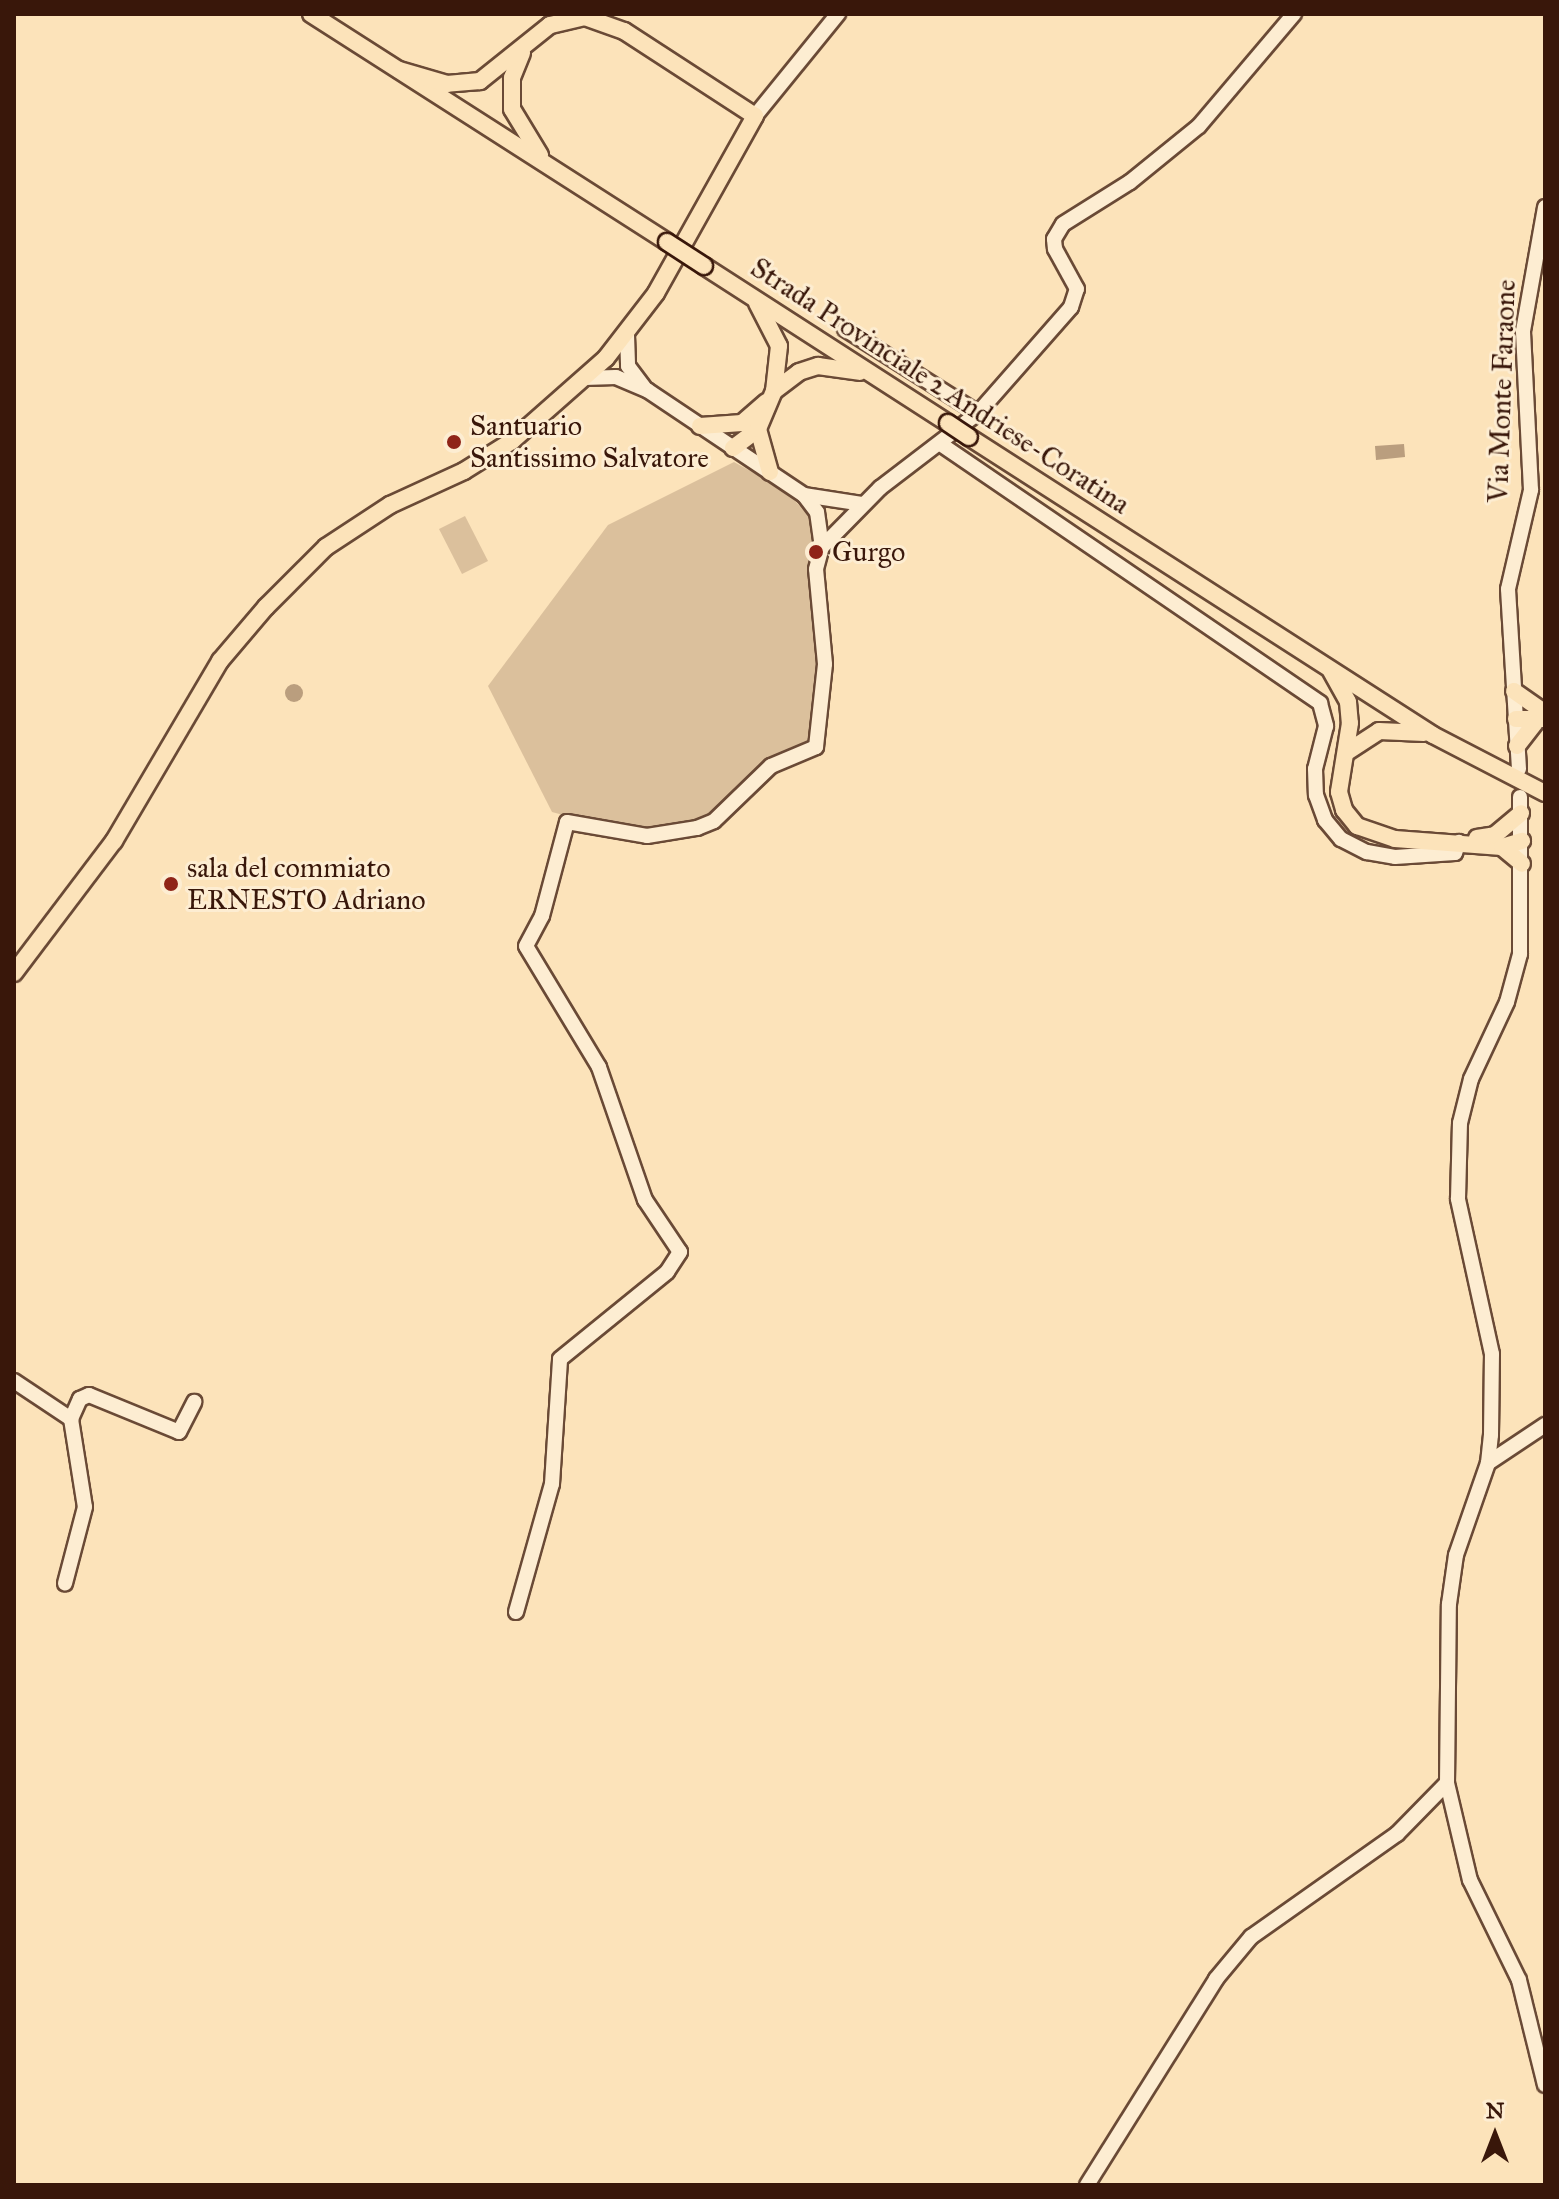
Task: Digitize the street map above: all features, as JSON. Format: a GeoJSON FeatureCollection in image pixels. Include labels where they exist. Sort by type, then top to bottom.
{"type":"FeatureCollection","features":[{"type":"Feature","properties":{"kind":"main road"},"geometry":{"type":"LineString","coordinates":[[14,973],[114,841],[220,661],[295,574],[355,526],[512,441],[606,358],[627,335],[669,270],[755,116],[601,21],[576,16],[560,20],[526,44],[492,75],[467,85],[399,70]]}},
{"type":"Feature","properties":{"kind":"main road","name":"Strada Provinciale 2 Andriese-Coratina"},"geometry":{"type":"LineString","coordinates":[[318,19],[1433,735],[1545,793]]}},
{"type":"Feature","properties":{"kind":"main road"},"geometry":{"type":"LineString","coordinates":[[526,44],[512,78],[512,109],[519,127],[553,169]]}},
{"type":"Feature","properties":{"kind":"main road"},"geometry":{"type":"LineString","coordinates":[[733,448],[758,429],[771,396],[779,346],[755,298]]}},
{"type":"Feature","properties":{"kind":"main road"},"geometry":{"type":"LineString","coordinates":[[733,448],[742,423],[799,372],[818,366],[873,375]]}},
{"type":"Feature","properties":{"kind":"main road"},"geometry":{"type":"LineString","coordinates":[[700,426],[742,423]]}},
{"type":"Feature","properties":{"kind":"main road"},"geometry":{"type":"LineString","coordinates":[[758,429],[770,472]]}},
{"type":"Feature","properties":{"kind":"main road"},"geometry":{"type":"LineString","coordinates":[[1330,670],[1348,702],[1347,752],[1339,792],[1344,810],[1357,826],[1395,839],[1522,841]]}},
{"type":"Feature","properties":{"kind":"main road"},"geometry":{"type":"LineString","coordinates":[[1514,691],[1542,717]]}},
{"type":"Feature","properties":{"kind":"main road"},"geometry":{"type":"LineString","coordinates":[[1516,719],[1542,717]]}},
{"type":"Feature","properties":{"kind":"main road"},"geometry":{"type":"LineString","coordinates":[[1517,746],[1542,717]]}},
{"type":"Feature","properties":{"kind":"main road"},"geometry":{"type":"LineString","coordinates":[[1347,752],[1379,731],[1433,735]]}},
{"type":"Feature","properties":{"kind":"main road"},"geometry":{"type":"LineString","coordinates":[[1498,841],[1520,805]]}},
{"type":"Feature","properties":{"kind":"main road"},"geometry":{"type":"LineString","coordinates":[[1498,841],[1522,864]]}},
{"type":"Feature","properties":{"kind":"street"},"geometry":{"type":"LineString","coordinates":[[755,116],[838,14]]}},
{"type":"Feature","properties":{"kind":"street"},"geometry":{"type":"LineString","coordinates":[[822,547],[863,504],[942,445],[978,413],[1076,297],[1075,283],[1055,249],[1057,231],[1083,207],[1130,182],[1199,126],[1294,14]]}},
{"type":"Feature","properties":{"kind":"street","name":"Via Monte Faraone"},"geometry":{"type":"LineString","coordinates":[[1519,769],[1509,573],[1531,490],[1523,407],[1524,318],[1545,207]]}},
{"type":"Feature","properties":{"kind":"street"},"geometry":{"type":"LineString","coordinates":[[845,329],[978,413]]}},
{"type":"Feature","properties":{"kind":"street"},"geometry":{"type":"LineString","coordinates":[[627,335],[628,366]]}},
{"type":"Feature","properties":{"kind":"street"},"geometry":{"type":"LineString","coordinates":[[606,358],[628,366],[647,390]]}},
{"type":"Feature","properties":{"kind":"street"},"geometry":{"type":"LineString","coordinates":[[606,358],[616,377]]}},
{"type":"Feature","properties":{"kind":"street"},"geometry":{"type":"LineString","coordinates":[[584,378],[616,377],[647,390],[804,495],[831,503],[863,504]]}},
{"type":"Feature","properties":{"kind":"street"},"geometry":{"type":"LineString","coordinates":[[942,445],[1320,703],[1326,726],[1315,769],[1316,795],[1325,820],[1341,839],[1367,852],[1395,857],[1455,853],[1459,842]]}},
{"type":"Feature","properties":{"kind":"street"},"geometry":{"type":"LineString","coordinates":[[804,495],[817,512],[842,526]]}},
{"type":"Feature","properties":{"kind":"street"},"geometry":{"type":"LineString","coordinates":[[831,503],[842,526]]}},
{"type":"Feature","properties":{"kind":"street"},"geometry":{"type":"LineString","coordinates":[[516,1612],[552,1484],[560,1359],[667,1272],[680,1252],[645,1200],[599,1067],[526,946],[542,916],[567,822],[647,836],[697,828],[714,821],[771,766],[816,747],[825,664],[816,569],[822,547],[817,512]]}},
{"type":"Feature","properties":{"kind":"street"},"geometry":{"type":"LineString","coordinates":[[1520,805],[1522,864],[1514,982],[1471,1079],[1460,1123],[1458,1199],[1492,1354],[1488,1463],[1456,1555],[1449,1604],[1447,1783],[1470,1880],[1519,1980],[1545,2085]]}},
{"type":"Feature","properties":{"kind":"street"},"geometry":{"type":"LineString","coordinates":[[14,1381],[71,1419]]}},
{"type":"Feature","properties":{"kind":"street"},"geometry":{"type":"LineString","coordinates":[[65,1583],[85,1507],[71,1419],[80,1399],[89,1395],[179,1432],[194,1402]]}},
{"type":"Feature","properties":{"kind":"street"},"geometry":{"type":"LineString","coordinates":[[1488,1463],[1545,1425]]}},
{"type":"Feature","properties":{"kind":"street"},"geometry":{"type":"LineString","coordinates":[[1087,2185],[1216,1979],[1251,1937],[1397,1834],[1447,1783]]}},
{"type":"Feature","properties":{"kind":"shaded area"},"geometry":{"type":"Polygon","coordinates":[[[1404,444],[1405,457],[1376,460],[1375,446],[1404,444]]]}},
{"type":"Feature","properties":{"kind":"shaded area","name":"Gurgo"},"geometry":{"type":"Polygon","coordinates":[[[734,462],[787,491],[813,522],[821,666],[812,744],[698,825],[626,832],[552,812],[488,686],[608,525],[734,462]]]}},
{"type":"Feature","properties":{"kind":"shaded area"},"geometry":{"type":"Polygon","coordinates":[[[465,516],[488,561],[462,574],[439,529],[465,516]]]}},
{"type":"Feature","properties":{"kind":"shaded area"},"geometry":{"type":"Polygon","coordinates":[[[294,684],[303,693],[294,702],[285,693],[294,684]]]}},
{"type":"Feature","properties":{"kind":"place","name":"Santuario Santissimo Salvatore"},"geometry":{"type":"Point","coordinates":[454,442]}},
{"type":"Feature","properties":{"kind":"place","name":"Gurgo"},"geometry":{"type":"Point","coordinates":[816,552]}},
{"type":"Feature","properties":{"kind":"place","name":"sala del commiato ERNESTO Adriano"},"geometry":{"type":"Point","coordinates":[171,884]}}]}
